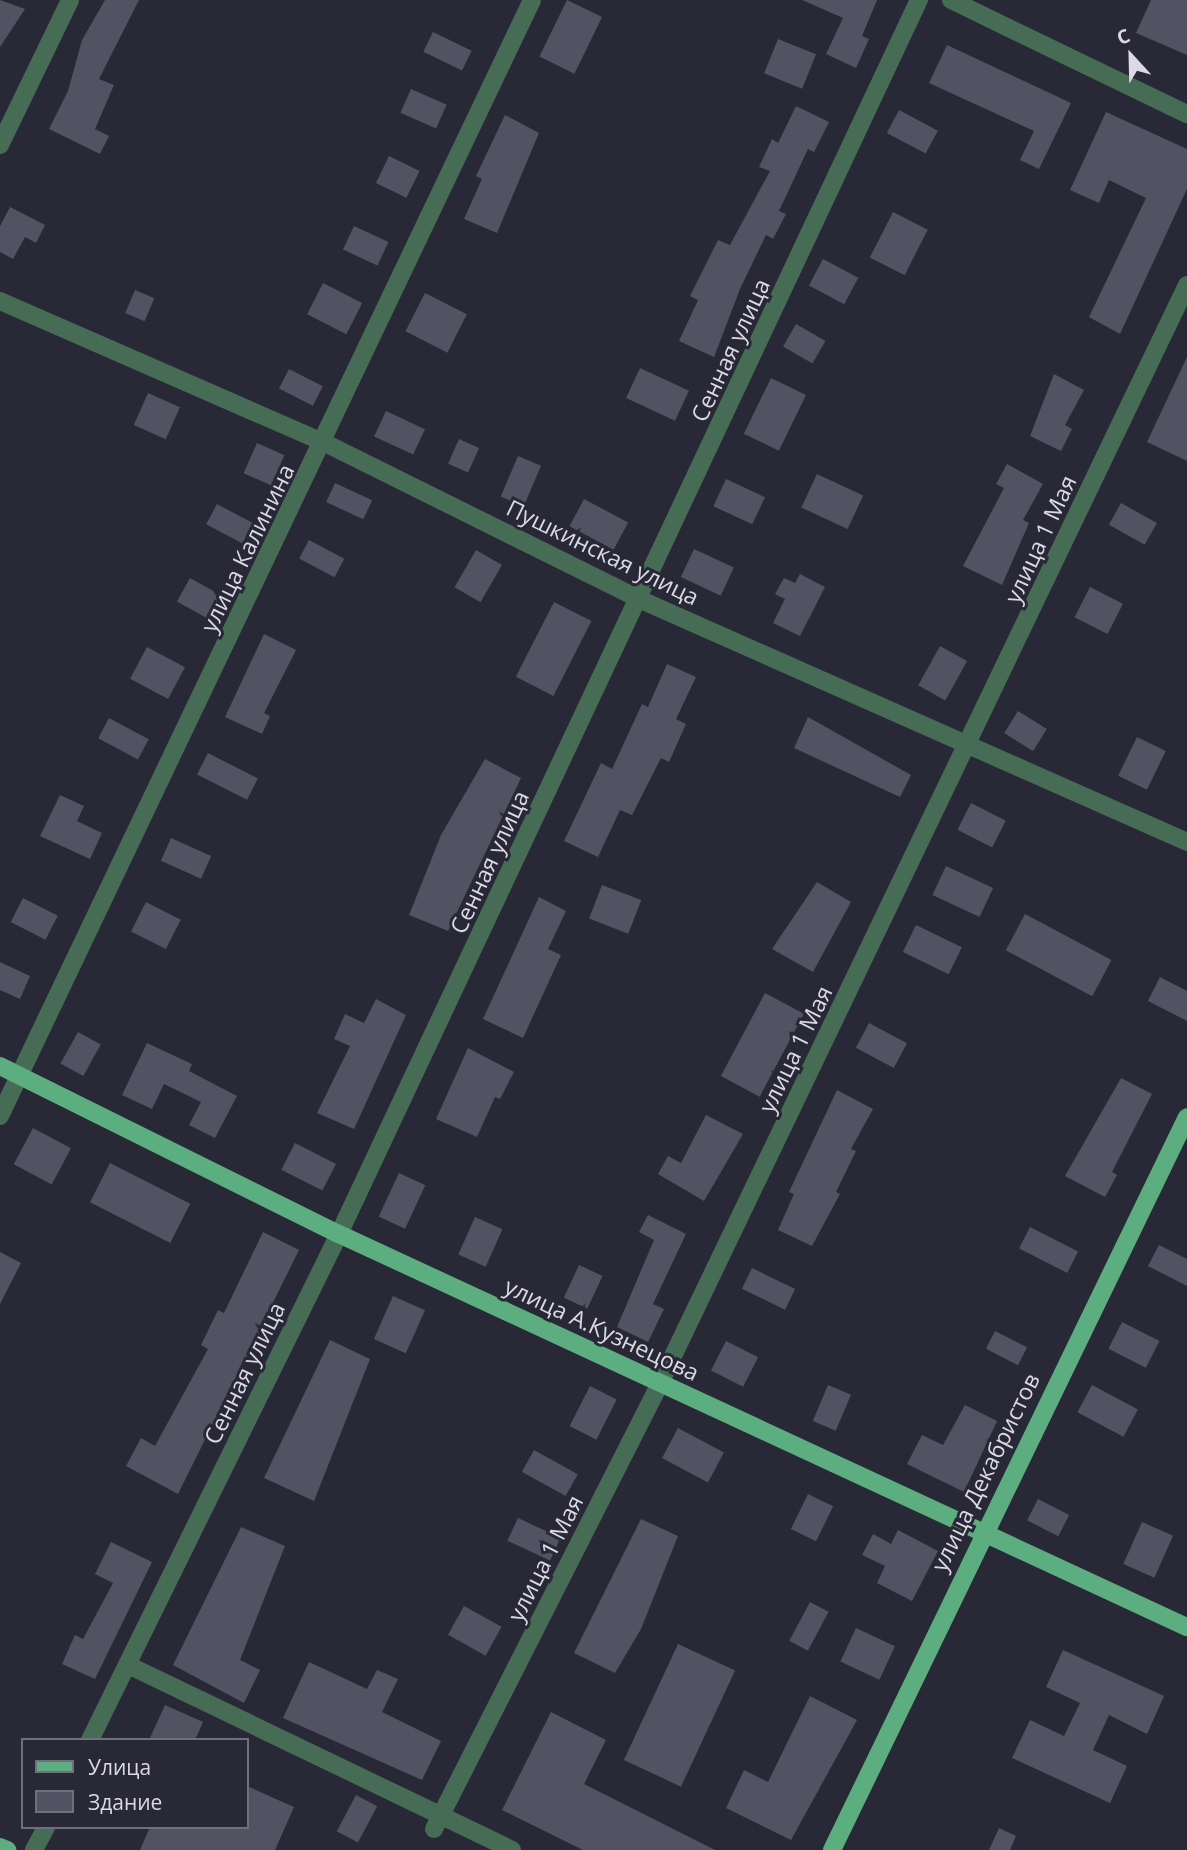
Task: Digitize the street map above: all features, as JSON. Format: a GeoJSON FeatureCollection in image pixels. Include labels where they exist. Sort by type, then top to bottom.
{"type":"FeatureCollection","features":[{"type":"Feature","properties":{"kind":"main road","name":"улица А.Кузнецова"},"geometry":{"type":"LineString","coordinates":[[0,1066],[339,1234],[983,1529],[1187,1627]]}},
{"type":"Feature","properties":{"kind":"main road","name":"улица Декабристов"},"geometry":{"type":"LineString","coordinates":[[832,1850],[983,1529],[1187,1117]]}},
{"type":"Feature","properties":{"kind":"main road"},"geometry":{"type":"LineString","coordinates":[[0,1846],[7,1850]]}},
{"type":"Feature","properties":{"kind":"street"},"geometry":{"type":"LineString","coordinates":[[0,145],[70,0]]}},
{"type":"Feature","properties":{"kind":"street","name":"улица Калинина"},"geometry":{"type":"LineString","coordinates":[[0,1116],[325,443],[532,0]]}},
{"type":"Feature","properties":{"kind":"street","name":"Сенная улица"},"geometry":{"type":"LineString","coordinates":[[91,1738],[339,1234],[641,600],[919,0]]}},
{"type":"Feature","properties":{"kind":"street"},"geometry":{"type":"LineString","coordinates":[[951,0],[1187,114]]}},
{"type":"Feature","properties":{"kind":"street","name":"улица 1 Мая"},"geometry":{"type":"LineString","coordinates":[[438,1823],[660,1383],[969,748],[1187,285]]}},
{"type":"Feature","properties":{"kind":"street","name":"Пушкинская улица"},"geometry":{"type":"LineString","coordinates":[[0,301],[325,443],[641,600],[969,748],[1187,842]]}},
{"type":"Feature","properties":{"kind":"street"},"geometry":{"type":"LineString","coordinates":[[128,1665],[438,1823],[512,1850]]}},
{"type":"Feature","properties":{"kind":"street"},"geometry":{"type":"LineString","coordinates":[[34,1850],[45,1829]]}},
{"type":"Feature","properties":{"kind":"building"},"geometry":{"type":"Polygon","coordinates":[[[0,0],[25,9],[0,47],[0,0]]]}},
{"type":"Feature","properties":{"kind":"building"},"geometry":{"type":"Polygon","coordinates":[[[105,0],[139,0],[99,79],[114,85],[95,129],[109,136],[100,154],[49,129],[68,91],[82,40],[105,0]]]}},
{"type":"Feature","properties":{"kind":"building"},"geometry":{"type":"Polygon","coordinates":[[[567,0],[602,17],[574,74],[539,57],[567,0]]]}},
{"type":"Feature","properties":{"kind":"building"},"geometry":{"type":"Polygon","coordinates":[[[802,0],[877,0],[862,36],[869,39],[856,68],[826,54],[843,18],[802,0]]]}},
{"type":"Feature","properties":{"kind":"building"},"geometry":{"type":"Polygon","coordinates":[[[1151,0],[1187,0],[1187,55],[1136,33],[1151,0]]]}},
{"type":"Feature","properties":{"kind":"building"},"geometry":{"type":"Polygon","coordinates":[[[433,32],[472,51],[462,71],[423,52],[433,32]]]}},
{"type":"Feature","properties":{"kind":"building"},"geometry":{"type":"Polygon","coordinates":[[[778,39],[816,54],[802,89],[764,73],[778,39]]]}},
{"type":"Feature","properties":{"kind":"building"},"geometry":{"type":"Polygon","coordinates":[[[947,45],[1071,103],[1039,169],[1020,160],[1034,131],[929,83],[947,45]]]}},
{"type":"Feature","properties":{"kind":"building"},"geometry":{"type":"Polygon","coordinates":[[[411,89],[447,105],[436,129],[400,113],[411,89]]]}},
{"type":"Feature","properties":{"kind":"building"},"geometry":{"type":"Polygon","coordinates":[[[796,106],[829,122],[814,152],[808,149],[779,211],[786,214],[773,239],[766,235],[740,289],[714,357],[679,341],[698,300],[690,296],[718,240],[730,245],[770,171],[759,167],[772,139],[778,143],[796,106]]]}},
{"type":"Feature","properties":{"kind":"building"},"geometry":{"type":"Polygon","coordinates":[[[899,110],[938,131],[926,154],[887,133],[899,110]]]}},
{"type":"Feature","properties":{"kind":"building"},"geometry":{"type":"Polygon","coordinates":[[[1106,112],[1187,149],[1187,189],[1120,334],[1089,317],[1146,198],[1109,180],[1099,203],[1070,190],[1106,112]]]}},
{"type":"Feature","properties":{"kind":"building"},"geometry":{"type":"Polygon","coordinates":[[[505,115],[539,133],[497,233],[464,219],[482,179],[476,176],[505,115]]]}},
{"type":"Feature","properties":{"kind":"building"},"geometry":{"type":"Polygon","coordinates":[[[389,156],[420,171],[406,198],[376,183],[389,156]]]}},
{"type":"Feature","properties":{"kind":"building"},"geometry":{"type":"Polygon","coordinates":[[[10,207],[45,225],[36,243],[25,237],[13,259],[0,252],[0,226],[10,207]]]}},
{"type":"Feature","properties":{"kind":"building"},"geometry":{"type":"Polygon","coordinates":[[[893,212],[928,230],[905,275],[870,257],[893,212]]]}},
{"type":"Feature","properties":{"kind":"building"},"geometry":{"type":"Polygon","coordinates":[[[354,226],[388,242],[377,266],[343,250],[354,226]]]}},
{"type":"Feature","properties":{"kind":"building"},"geometry":{"type":"Polygon","coordinates":[[[823,259],[858,278],[844,304],[809,285],[823,259]]]}},
{"type":"Feature","properties":{"kind":"building"},"geometry":{"type":"Polygon","coordinates":[[[323,283],[362,303],[346,334],[307,314],[323,283]]]}},
{"type":"Feature","properties":{"kind":"building"},"geometry":{"type":"Polygon","coordinates":[[[135,290],[154,298],[145,321],[125,313],[135,290]]]}},
{"type":"Feature","properties":{"kind":"building"},"geometry":{"type":"Polygon","coordinates":[[[425,293],[467,314],[447,353],[405,331],[425,293]]]}},
{"type":"Feature","properties":{"kind":"building"},"geometry":{"type":"Polygon","coordinates":[[[796,324],[825,341],[812,364],[783,347],[796,324]]]}},
{"type":"Feature","properties":{"kind":"building"},"geometry":{"type":"Polygon","coordinates":[[[1187,357],[1187,461],[1147,442],[1187,357]]]}},
{"type":"Feature","properties":{"kind":"building"},"geometry":{"type":"Polygon","coordinates":[[[640,368],[689,391],[675,421],[626,398],[640,368]]]}},
{"type":"Feature","properties":{"kind":"building"},"geometry":{"type":"Polygon","coordinates":[[[289,369],[323,386],[313,406],[279,389],[289,369]]]}},
{"type":"Feature","properties":{"kind":"building"},"geometry":{"type":"Polygon","coordinates":[[[1054,374],[1084,390],[1065,425],[1072,429],[1061,451],[1030,436],[1054,374]]]}},
{"type":"Feature","properties":{"kind":"building"},"geometry":{"type":"Polygon","coordinates":[[[771,378],[806,395],[779,451],[744,434],[771,378]]]}},
{"type":"Feature","properties":{"kind":"building"},"geometry":{"type":"Polygon","coordinates":[[[148,393],[180,407],[166,439],[134,425],[148,393]]]}},
{"type":"Feature","properties":{"kind":"building"},"geometry":{"type":"Polygon","coordinates":[[[386,411],[425,429],[413,455],[374,436],[386,411]]]}},
{"type":"Feature","properties":{"kind":"building"},"geometry":{"type":"Polygon","coordinates":[[[459,439],[479,448],[468,473],[448,464],[459,439]]]}},
{"type":"Feature","properties":{"kind":"building"},"geometry":{"type":"Polygon","coordinates":[[[257,443],[284,455],[271,485],[244,473],[257,443]]]}},
{"type":"Feature","properties":{"kind":"building"},"geometry":{"type":"Polygon","coordinates":[[[518,456],[541,466],[524,506],[501,497],[518,456]]]}},
{"type":"Feature","properties":{"kind":"building"},"geometry":{"type":"Polygon","coordinates":[[[1007,464],[1043,484],[1023,520],[1029,523],[1002,585],[963,566],[1004,488],[996,484],[1007,464]]]}},
{"type":"Feature","properties":{"kind":"building"},"geometry":{"type":"Polygon","coordinates":[[[817,474],[863,496],[848,529],[801,508],[817,474]]]}},
{"type":"Feature","properties":{"kind":"building"},"geometry":{"type":"Polygon","coordinates":[[[726,479],[765,497],[752,524],[713,506],[726,479]]]}},
{"type":"Feature","properties":{"kind":"building"},"geometry":{"type":"Polygon","coordinates":[[[335,483],[372,500],[363,519],[326,502],[335,483]]]}},
{"type":"Feature","properties":{"kind":"building"},"geometry":{"type":"Polygon","coordinates":[[[584,499],[628,522],[614,550],[569,526],[584,499]]]}},
{"type":"Feature","properties":{"kind":"building"},"geometry":{"type":"Polygon","coordinates":[[[1121,503],[1157,523],[1145,545],[1109,525],[1121,503]]]}},
{"type":"Feature","properties":{"kind":"building"},"geometry":{"type":"Polygon","coordinates":[[[217,504],[253,523],[242,544],[206,524],[217,504]]]}},
{"type":"Feature","properties":{"kind":"building"},"geometry":{"type":"Polygon","coordinates":[[[309,540],[344,559],[334,577],[299,559],[309,540]]]}},
{"type":"Feature","properties":{"kind":"building"},"geometry":{"type":"Polygon","coordinates":[[[694,549],[734,568],[721,596],[681,577],[694,549]]]}},
{"type":"Feature","properties":{"kind":"building"},"geometry":{"type":"Polygon","coordinates":[[[476,550],[502,565],[480,602],[454,587],[476,550]]]}},
{"type":"Feature","properties":{"kind":"building"},"geometry":{"type":"Polygon","coordinates":[[[800,574],[825,587],[800,636],[773,623],[785,599],[775,594],[784,578],[795,583],[800,574]]]}},
{"type":"Feature","properties":{"kind":"building"},"geometry":{"type":"Polygon","coordinates":[[[190,578],[221,595],[208,619],[177,602],[190,578]]]}},
{"type":"Feature","properties":{"kind":"building"},"geometry":{"type":"Polygon","coordinates":[[[1090,587],[1123,604],[1108,634],[1075,617],[1090,587]]]}},
{"type":"Feature","properties":{"kind":"building"},"geometry":{"type":"Polygon","coordinates":[[[554,602],[591,621],[553,696],[516,677],[554,602]]]}},
{"type":"Feature","properties":{"kind":"building"},"geometry":{"type":"Polygon","coordinates":[[[264,634],[296,650],[264,713],[270,716],[262,734],[225,717],[264,634]]]}},
{"type":"Feature","properties":{"kind":"building"},"geometry":{"type":"Polygon","coordinates":[[[940,646],[967,661],[945,700],[918,685],[940,646]]]}},
{"type":"Feature","properties":{"kind":"building"},"geometry":{"type":"Polygon","coordinates":[[[147,647],[185,667],[168,699],[130,679],[147,647]]]}},
{"type":"Feature","properties":{"kind":"building"},"geometry":{"type":"Polygon","coordinates":[[[667,664],[696,677],[676,719],[686,724],[669,762],[661,758],[632,815],[620,810],[598,857],[564,841],[601,763],[612,769],[642,704],[648,707],[667,664]]]}},
{"type":"Feature","properties":{"kind":"building"},"geometry":{"type":"Polygon","coordinates":[[[1018,711],[1047,729],[1033,751],[1004,733],[1018,711]]]}},
{"type":"Feature","properties":{"kind":"building"},"geometry":{"type":"Polygon","coordinates":[[[808,717],[911,775],[900,797],[794,748],[808,717]]]}},
{"type":"Feature","properties":{"kind":"building"},"geometry":{"type":"Polygon","coordinates":[[[109,718],[149,739],[138,759],[98,738],[109,718]]]}},
{"type":"Feature","properties":{"kind":"building"},"geometry":{"type":"Polygon","coordinates":[[[1137,737],[1166,751],[1147,790],[1118,776],[1137,737]]]}},
{"type":"Feature","properties":{"kind":"building"},"geometry":{"type":"Polygon","coordinates":[[[208,753],[258,778],[247,800],[197,774],[208,753]]]}},
{"type":"Feature","properties":{"kind":"building"},"geometry":{"type":"Polygon","coordinates":[[[485,759],[521,778],[448,931],[409,915],[441,835],[485,759]]]}},
{"type":"Feature","properties":{"kind":"building"},"geometry":{"type":"Polygon","coordinates":[[[60,795],[84,806],[77,821],[102,833],[90,859],[40,836],[60,795]]]}},
{"type":"Feature","properties":{"kind":"building"},"geometry":{"type":"Polygon","coordinates":[[[971,803],[1006,821],[992,847],[957,830],[971,803]]]}},
{"type":"Feature","properties":{"kind":"building"},"geometry":{"type":"Polygon","coordinates":[[[171,838],[211,856],[201,879],[161,861],[171,838]]]}},
{"type":"Feature","properties":{"kind":"building"},"geometry":{"type":"Polygon","coordinates":[[[946,866],[993,888],[980,917],[932,895],[946,866]]]}},
{"type":"Feature","properties":{"kind":"building"},"geometry":{"type":"Polygon","coordinates":[[[817,882],[851,902],[813,972],[772,949],[817,882]]]}},
{"type":"Feature","properties":{"kind":"building"},"geometry":{"type":"Polygon","coordinates":[[[602,885],[641,900],[628,934],[589,919],[602,885]]]}},
{"type":"Feature","properties":{"kind":"building"},"geometry":{"type":"Polygon","coordinates":[[[539,897],[566,911],[548,949],[561,955],[523,1038],[483,1019],[539,897]]]}},
{"type":"Feature","properties":{"kind":"building"},"geometry":{"type":"Polygon","coordinates":[[[23,898],[58,916],[45,940],[11,922],[23,898]]]}},
{"type":"Feature","properties":{"kind":"building"},"geometry":{"type":"Polygon","coordinates":[[[146,902],[181,920],[166,949],[131,931],[146,902]]]}},
{"type":"Feature","properties":{"kind":"building"},"geometry":{"type":"Polygon","coordinates":[[[1025,914],[1112,960],[1092,996],[1006,950],[1025,914]]]}},
{"type":"Feature","properties":{"kind":"building"},"geometry":{"type":"Polygon","coordinates":[[[916,925],[962,947],[949,974],[903,952],[916,925]]]}},
{"type":"Feature","properties":{"kind":"building"},"geometry":{"type":"Polygon","coordinates":[[[0,962],[30,976],[20,999],[0,990],[0,962]]]}},
{"type":"Feature","properties":{"kind":"building"},"geometry":{"type":"Polygon","coordinates":[[[1160,977],[1187,991],[1187,1021],[1148,1001],[1160,977]]]}},
{"type":"Feature","properties":{"kind":"building"},"geometry":{"type":"Polygon","coordinates":[[[765,993],[804,1014],[760,1097],[721,1076],[765,993]]]}},
{"type":"Feature","properties":{"kind":"building"},"geometry":{"type":"Polygon","coordinates":[[[376,999],[406,1015],[354,1129],[317,1113],[350,1046],[334,1039],[345,1014],[364,1023],[376,999]]]}},
{"type":"Feature","properties":{"kind":"building"},"geometry":{"type":"Polygon","coordinates":[[[869,1023],[907,1043],[894,1068],[856,1048],[869,1023]]]}},
{"type":"Feature","properties":{"kind":"building"},"geometry":{"type":"Polygon","coordinates":[[[78,1032],[101,1045],[83,1076],[61,1063],[78,1032]]]}},
{"type":"Feature","properties":{"kind":"building"},"geometry":{"type":"Polygon","coordinates":[[[147,1043],[192,1064],[189,1071],[237,1096],[215,1138],[189,1125],[201,1102],[164,1084],[152,1109],[122,1095],[147,1043]]]}},
{"type":"Feature","properties":{"kind":"building"},"geometry":{"type":"Polygon","coordinates":[[[468,1048],[514,1072],[500,1099],[495,1097],[477,1137],[436,1119],[468,1048]]]}},
{"type":"Feature","properties":{"kind":"building"},"geometry":{"type":"Polygon","coordinates":[[[1121,1078],[1152,1094],[1112,1172],[1117,1175],[1105,1197],[1065,1176],[1121,1078]]]}},
{"type":"Feature","properties":{"kind":"building"},"geometry":{"type":"Polygon","coordinates":[[[837,1090],[873,1109],[851,1149],[856,1151],[836,1192],[840,1194],[812,1246],[778,1230],[794,1194],[789,1192],[837,1090]]]}},
{"type":"Feature","properties":{"kind":"building"},"geometry":{"type":"Polygon","coordinates":[[[706,1115],[743,1134],[704,1201],[658,1174],[668,1156],[681,1163],[706,1115]]]}},
{"type":"Feature","properties":{"kind":"building"},"geometry":{"type":"Polygon","coordinates":[[[33,1128],[71,1148],[52,1184],[14,1164],[33,1128]]]}},
{"type":"Feature","properties":{"kind":"building"},"geometry":{"type":"Polygon","coordinates":[[[295,1143],[336,1164],[322,1191],[281,1170],[295,1143]]]}},
{"type":"Feature","properties":{"kind":"building"},"geometry":{"type":"Polygon","coordinates":[[[110,1163],[190,1204],[170,1243],[90,1202],[110,1163]]]}},
{"type":"Feature","properties":{"kind":"building"},"geometry":{"type":"Polygon","coordinates":[[[399,1173],[425,1185],[405,1229],[379,1217],[399,1173]]]}},
{"type":"Feature","properties":{"kind":"building"},"geometry":{"type":"Polygon","coordinates":[[[648,1215],[686,1234],[653,1304],[664,1309],[648,1342],[617,1327],[654,1240],[639,1232],[648,1215]]]}},
{"type":"Feature","properties":{"kind":"building"},"geometry":{"type":"Polygon","coordinates":[[[475,1217],[502,1229],[486,1267],[458,1254],[475,1217]]]}},
{"type":"Feature","properties":{"kind":"building"},"geometry":{"type":"Polygon","coordinates":[[[1030,1227],[1078,1252],[1067,1273],[1019,1248],[1030,1227]]]}},
{"type":"Feature","properties":{"kind":"building"},"geometry":{"type":"Polygon","coordinates":[[[263,1232],[299,1250],[178,1494],[126,1466],[141,1438],[155,1446],[208,1349],[201,1345],[218,1310],[224,1313],[263,1232]]]}},
{"type":"Feature","properties":{"kind":"building"},"geometry":{"type":"Polygon","coordinates":[[[1159,1245],[1187,1259],[1187,1286],[1148,1266],[1159,1245]]]}},
{"type":"Feature","properties":{"kind":"building"},"geometry":{"type":"Polygon","coordinates":[[[0,1252],[21,1263],[0,1304],[0,1252]]]}},
{"type":"Feature","properties":{"kind":"building"},"geometry":{"type":"Polygon","coordinates":[[[579,1265],[603,1276],[587,1309],[564,1298],[579,1265]]]}},
{"type":"Feature","properties":{"kind":"building"},"geometry":{"type":"Polygon","coordinates":[[[752,1268],[795,1289],[785,1310],[742,1289],[752,1268]]]}},
{"type":"Feature","properties":{"kind":"building"},"geometry":{"type":"Polygon","coordinates":[[[393,1296],[425,1310],[406,1353],[374,1339],[393,1296]]]}},
{"type":"Feature","properties":{"kind":"building"},"geometry":{"type":"Polygon","coordinates":[[[1122,1322],[1159,1341],[1146,1368],[1108,1349],[1122,1322]]]}},
{"type":"Feature","properties":{"kind":"building"},"geometry":{"type":"Polygon","coordinates":[[[995,1331],[1027,1347],[1018,1365],[986,1349],[995,1331]]]}},
{"type":"Feature","properties":{"kind":"building"},"geometry":{"type":"Polygon","coordinates":[[[330,1340],[370,1359],[314,1501],[264,1478],[330,1340]]]}},
{"type":"Feature","properties":{"kind":"building"},"geometry":{"type":"Polygon","coordinates":[[[726,1341],[758,1357],[743,1387],[711,1370],[726,1341]]]}},
{"type":"Feature","properties":{"kind":"building"},"geometry":{"type":"Polygon","coordinates":[[[828,1385],[851,1395],[836,1431],[813,1421],[828,1385]]]}},
{"type":"Feature","properties":{"kind":"building"},"geometry":{"type":"Polygon","coordinates":[[[1092,1385],[1138,1409],[1123,1437],[1077,1412],[1092,1385]]]}},
{"type":"Feature","properties":{"kind":"building"},"geometry":{"type":"Polygon","coordinates":[[[590,1386],[617,1400],[596,1440],[570,1426],[590,1386]]]}},
{"type":"Feature","properties":{"kind":"building"},"geometry":{"type":"Polygon","coordinates":[[[965,1405],[997,1421],[964,1492],[907,1464],[922,1435],[943,1445],[965,1405]]]}},
{"type":"Feature","properties":{"kind":"building"},"geometry":{"type":"Polygon","coordinates":[[[678,1428],[724,1452],[708,1482],[662,1458],[678,1428]]]}},
{"type":"Feature","properties":{"kind":"building"},"geometry":{"type":"Polygon","coordinates":[[[534,1450],[578,1474],[566,1496],[522,1472],[534,1450]]]}},
{"type":"Feature","properties":{"kind":"building"},"geometry":{"type":"Polygon","coordinates":[[[808,1494],[833,1506],[816,1541],[791,1529],[808,1494]]]}},
{"type":"Feature","properties":{"kind":"building"},"geometry":{"type":"Polygon","coordinates":[[[1038,1499],[1069,1515],[1058,1536],[1027,1520],[1038,1499]]]}},
{"type":"Feature","properties":{"kind":"building"},"geometry":{"type":"Polygon","coordinates":[[[518,1518],[561,1538],[550,1561],[507,1541],[518,1518]]]}},
{"type":"Feature","properties":{"kind":"building"},"geometry":{"type":"Polygon","coordinates":[[[641,1519],[678,1536],[641,1629],[615,1673],[574,1653],[641,1519]]]}},
{"type":"Feature","properties":{"kind":"building"},"geometry":{"type":"Polygon","coordinates":[[[1142,1522],[1173,1536],[1154,1578],[1123,1564],[1142,1522]]]}},
{"type":"Feature","properties":{"kind":"building"},"geometry":{"type":"Polygon","coordinates":[[[241,1527],[285,1546],[240,1660],[260,1670],[244,1703],[173,1665],[241,1527]]]}},
{"type":"Feature","properties":{"kind":"building"},"geometry":{"type":"Polygon","coordinates":[[[898,1530],[938,1551],[912,1601],[877,1583],[885,1566],[862,1555],[873,1534],[891,1544],[898,1530]]]}},
{"type":"Feature","properties":{"kind":"building"},"geometry":{"type":"Polygon","coordinates":[[[111,1542],[152,1562],[95,1679],[62,1664],[75,1635],[83,1639],[113,1583],[95,1574],[111,1542]]]}},
{"type":"Feature","properties":{"kind":"building"},"geometry":{"type":"Polygon","coordinates":[[[810,1602],[829,1612],[808,1651],[789,1641],[810,1602]]]}},
{"type":"Feature","properties":{"kind":"building"},"geometry":{"type":"Polygon","coordinates":[[[464,1606],[502,1627],[486,1656],[448,1635],[464,1606]]]}},
{"type":"Feature","properties":{"kind":"building"},"geometry":{"type":"Polygon","coordinates":[[[856,1628],[895,1646],[879,1680],[840,1662],[856,1628]]]}},
{"type":"Feature","properties":{"kind":"building"},"geometry":{"type":"Polygon","coordinates":[[[678,1644],[735,1671],[681,1787],[624,1760],[678,1644]]]}},
{"type":"Feature","properties":{"kind":"building"},"geometry":{"type":"Polygon","coordinates":[[[1063,1650],[1164,1696],[1147,1734],[1109,1715],[1093,1750],[1127,1766],[1110,1803],[1012,1758],[1030,1720],[1064,1736],[1080,1703],[1046,1687],[1063,1650]]]}},
{"type":"Feature","properties":{"kind":"building"},"geometry":{"type":"Polygon","coordinates":[[[309,1662],[367,1689],[377,1670],[398,1679],[382,1712],[441,1741],[422,1780],[283,1718],[309,1662]]]}},
{"type":"Feature","properties":{"kind":"building"},"geometry":{"type":"Polygon","coordinates":[[[810,1696],[857,1720],[791,1840],[726,1808],[744,1770],[768,1782],[810,1696]]]}},
{"type":"Feature","properties":{"kind":"building"},"geometry":{"type":"Polygon","coordinates":[[[165,1705],[203,1722],[196,1738],[150,1738],[165,1705]]]}},
{"type":"Feature","properties":{"kind":"building"},"geometry":{"type":"Polygon","coordinates":[[[551,1712],[606,1740],[584,1784],[715,1850],[583,1850],[502,1810],[551,1712]]]}},
{"type":"Feature","properties":{"kind":"building"},"geometry":{"type":"Polygon","coordinates":[[[248,1786],[294,1807],[275,1850],[140,1850],[149,1829],[248,1829],[248,1786]]]}},
{"type":"Feature","properties":{"kind":"building"},"geometry":{"type":"Polygon","coordinates":[[[356,1795],[377,1806],[358,1842],[337,1831],[356,1795]]]}},
{"type":"Feature","properties":{"kind":"building"},"geometry":{"type":"Polygon","coordinates":[[[999,1828],[1016,1836],[1010,1850],[989,1850],[999,1828]]]}}]}
